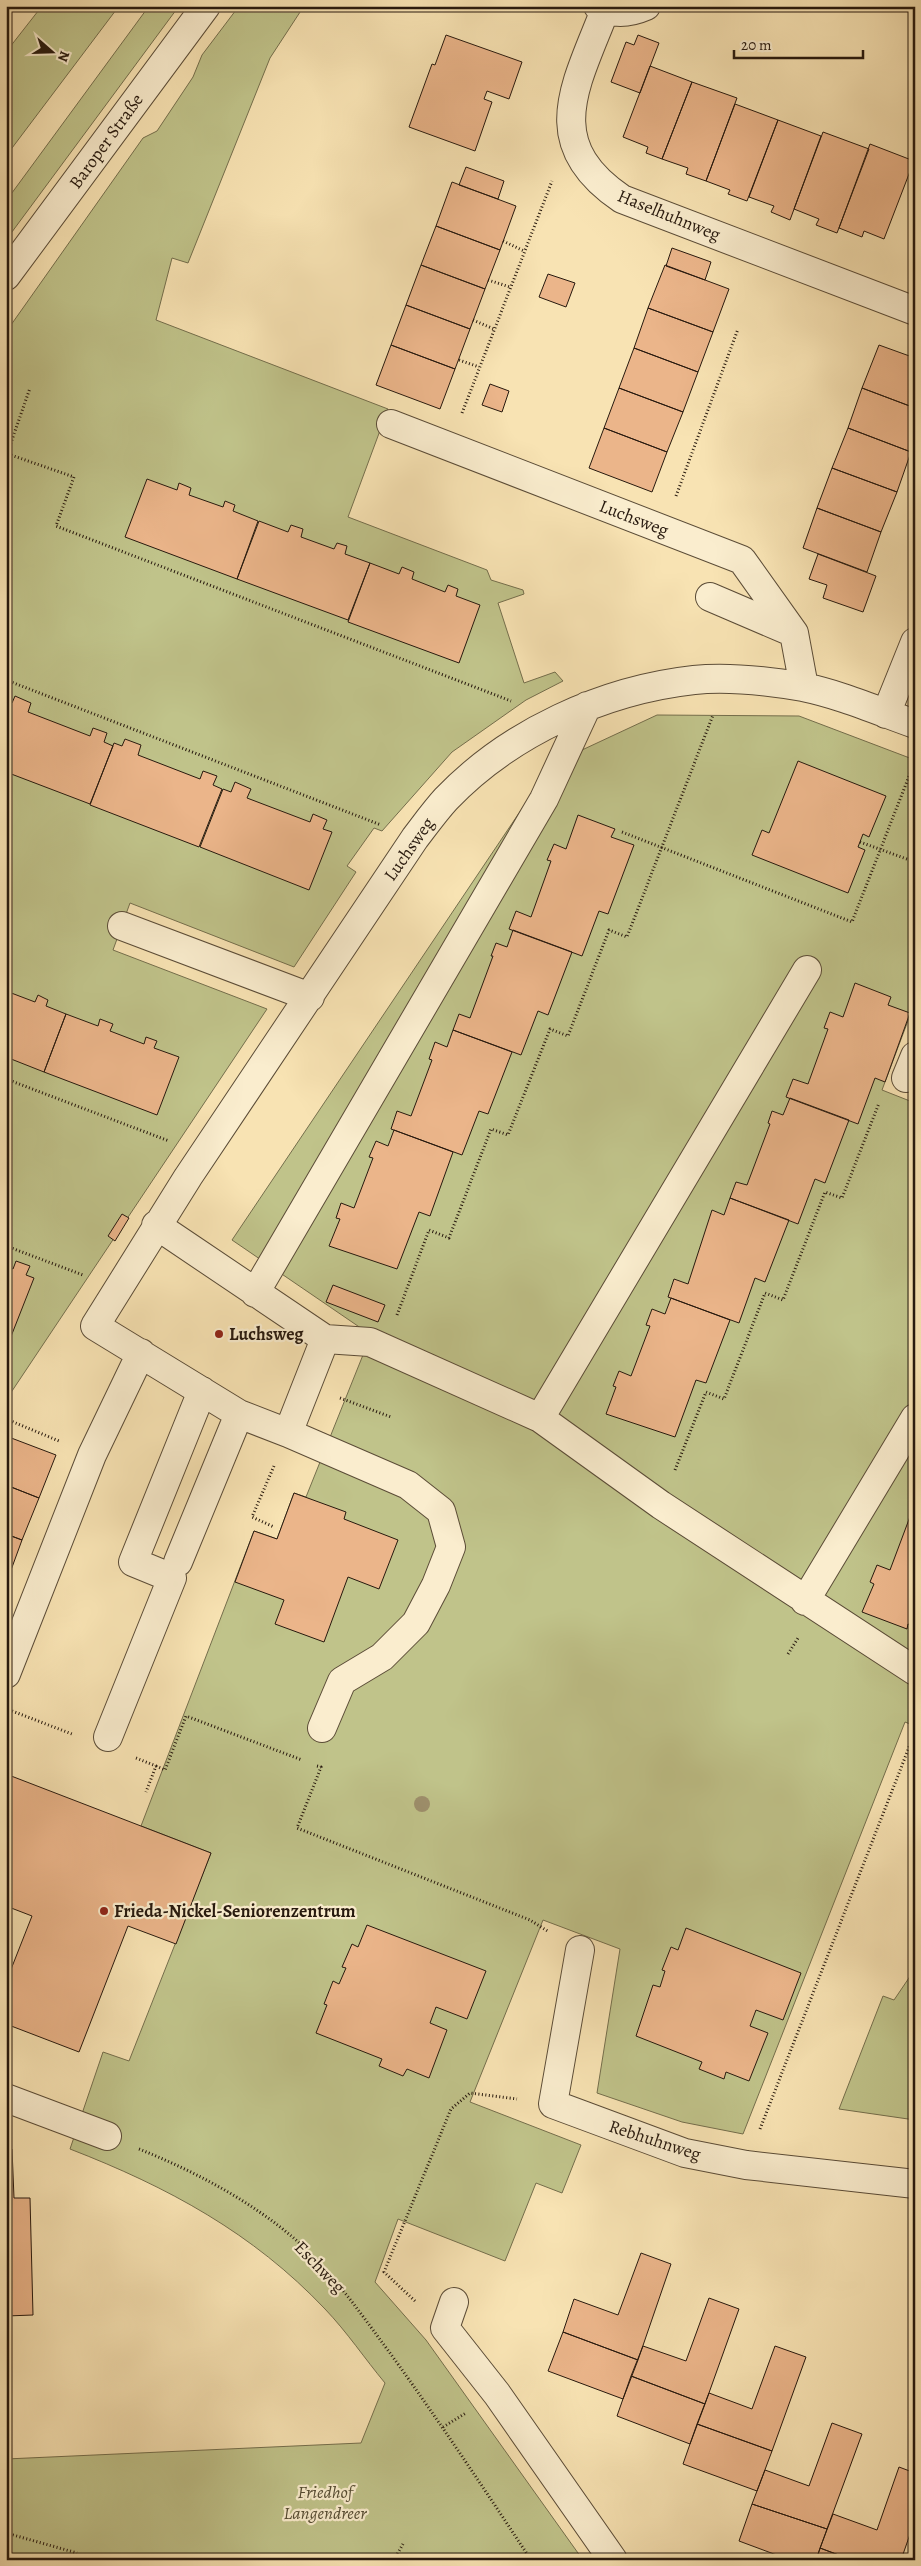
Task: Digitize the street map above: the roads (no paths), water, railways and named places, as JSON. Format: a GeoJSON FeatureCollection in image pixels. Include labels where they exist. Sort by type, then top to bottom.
{"type":"FeatureCollection","features":[{"type":"Feature","properties":{"kind":"street","name":"Baroper Straße"},"geometry":{"type":"LineString","coordinates":[[6,276],[206,6]]}},
{"type":"Feature","properties":{"kind":"street","name":"Haselhuhnweg"},"geometry":{"type":"LineString","coordinates":[[646,6],[633,12],[617,13],[602,8],[570,106],[576,149],[585,167],[602,185],[622,198],[915,311]]}},
{"type":"Feature","properties":{"kind":"street","name":"Luchsweg"},"geometry":{"type":"LineString","coordinates":[[391,424],[742,560],[794,633],[804,687]]}},
{"type":"Feature","properties":{"kind":"street"},"geometry":{"type":"LineString","coordinates":[[710,597],[794,633]]}},
{"type":"Feature","properties":{"kind":"street"},"geometry":{"type":"LineString","coordinates":[[886,714],[915,642]]}},
{"type":"Feature","properties":{"kind":"street","name":"Luchsweg"},"geometry":{"type":"LineString","coordinates":[[322,1728],[342,1681],[382,1658],[416,1623],[436,1585],[451,1547],[441,1511],[408,1485],[239,1414],[95,1326],[130,1266],[415,838],[446,799],[495,756],[557,719],[587,706],[643,689],[694,679],[727,679],[804,687],[835,694],[915,724]]}},
{"type":"Feature","properties":{"kind":"street"},"geometry":{"type":"LineString","coordinates":[[256,1293],[544,799],[587,706]]}},
{"type":"Feature","properties":{"kind":"street"},"geometry":{"type":"LineString","coordinates":[[122,926],[310,997]]}},
{"type":"Feature","properties":{"kind":"street"},"geometry":{"type":"LineString","coordinates":[[540,1418],[807,970]]}},
{"type":"Feature","properties":{"kind":"street"},"geometry":{"type":"LineString","coordinates":[[156,1225],[325,1339],[370,1342],[540,1418],[661,1505],[915,1671]]}},
{"type":"Feature","properties":{"kind":"street"},"geometry":{"type":"LineString","coordinates":[[288,1433],[325,1339]]}},
{"type":"Feature","properties":{"kind":"street"},"geometry":{"type":"LineString","coordinates":[[6,1674],[92,1455],[141,1353]]}},
{"type":"Feature","properties":{"kind":"street"},"geometry":{"type":"LineString","coordinates":[[108,1737],[172,1578],[133,1562],[202,1390]]}},
{"type":"Feature","properties":{"kind":"street"},"geometry":{"type":"LineString","coordinates":[[178,1562],[239,1414]]}},
{"type":"Feature","properties":{"kind":"street"},"geometry":{"type":"LineString","coordinates":[[805,1600],[915,1418]]}},
{"type":"Feature","properties":{"kind":"street","name":"Rebhuhnweg"},"geometry":{"type":"LineString","coordinates":[[580,1950],[553,2104],[685,2153],[746,2165],[915,2184]]}},
{"type":"Feature","properties":{"kind":"street"},"geometry":{"type":"LineString","coordinates":[[6,2098],[107,2136]]}},
{"type":"Feature","properties":{"kind":"street"},"geometry":{"type":"LineString","coordinates":[[454,2302],[445,2328],[497,2394],[613,2560]]}},
{"type":"Feature","properties":{"kind":"place","name":"Luchsweg"},"geometry":{"type":"Point","coordinates":[219,1334]}},
{"type":"Feature","properties":{"kind":"place","name":"Frieda-Nickel-Seniorenzentrum"},"geometry":{"type":"Point","coordinates":[104,1911]}},
{"type":"Feature","properties":{"kind":"park label","name":"Friedhof Langendreer"},"geometry":{"type":"Point","coordinates":[325,2502]}}]}
